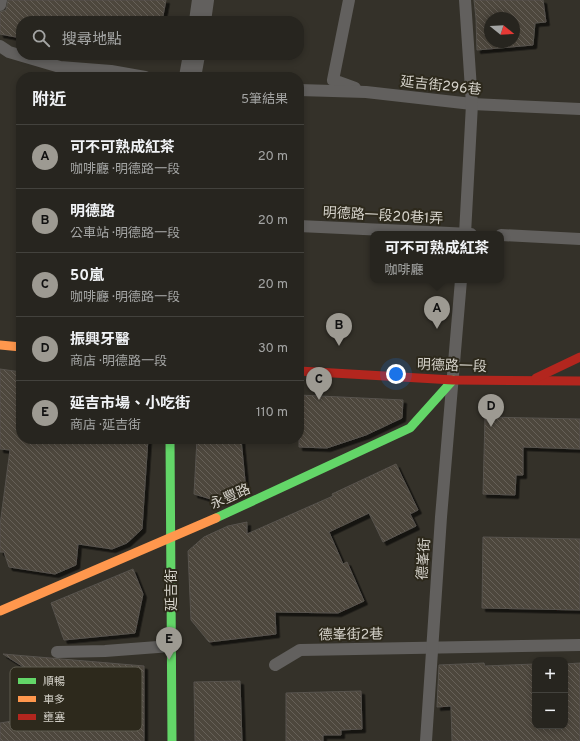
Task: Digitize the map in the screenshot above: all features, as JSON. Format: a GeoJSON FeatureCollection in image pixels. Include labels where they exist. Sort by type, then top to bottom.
{"type":"FeatureCollection","features":[{"type":"Feature","properties":{"kind":"street"},"geometry":{"type":"LineString","coordinates":[[201,16],[203,0]]}},
{"type":"Feature","properties":{"kind":"street"},"geometry":{"type":"LineString","coordinates":[[191,72],[193,60]]}},
{"type":"Feature","properties":{"kind":"street"},"geometry":{"type":"LineString","coordinates":[[0,344],[16,346]]}},
{"type":"Feature","properties":{"kind":"street"},"geometry":{"type":"LineString","coordinates":[[529,381],[580,357]]}},
{"type":"Feature","properties":{"kind":"street","name":"明德路一段"},"geometry":{"type":"LineString","coordinates":[[304,371],[453,380],[580,380]]}},
{"type":"Feature","properties":{"kind":"street","name":"永豐路"},"geometry":{"type":"LineString","coordinates":[[0,611],[250,503],[410,428],[453,380]]}},
{"type":"Feature","properties":{"kind":"street","name":"延吉街"},"geometry":{"type":"LineString","coordinates":[[170,444],[172,741]]}},
{"type":"Feature","properties":{"kind":"lane"},"geometry":{"type":"LineString","coordinates":[[0,5],[1,0]]}},
{"type":"Feature","properties":{"kind":"lane"},"geometry":{"type":"LineString","coordinates":[[349,0],[334,80],[366,92]]}},
{"type":"Feature","properties":{"kind":"lane"},"geometry":{"type":"LineString","coordinates":[[465,0],[472,104],[465,231]]}},
{"type":"Feature","properties":{"kind":"lane"},"geometry":{"type":"LineString","coordinates":[[0,46],[16,55]]}},
{"type":"Feature","properties":{"kind":"lane"},"geometry":{"type":"LineString","coordinates":[[29,60],[60,72],[117,72]]}},
{"type":"Feature","properties":{"kind":"lane","name":"延吉街296巷"},"geometry":{"type":"LineString","coordinates":[[304,90],[366,92],[472,104],[580,108]]}},
{"type":"Feature","properties":{"kind":"lane","name":"明德路一段20巷1弄"},"geometry":{"type":"LineString","coordinates":[[304,226],[403,231]]}},
{"type":"Feature","properties":{"kind":"lane"},"geometry":{"type":"LineString","coordinates":[[504,235],[580,239]]}},
{"type":"Feature","properties":{"kind":"lane","name":"德峯街"},"geometry":{"type":"LineString","coordinates":[[426,741],[461,283]]}},
{"type":"Feature","properties":{"kind":"lane","name":"德峯街2巷"},"geometry":{"type":"LineString","coordinates":[[274,665],[300,650],[580,645]]}},
{"type":"Feature","properties":{"kind":"lane"},"geometry":{"type":"LineString","coordinates":[[57,652],[105,651],[171,646]]}},
{"type":"Feature","properties":{"kind":"building"},"geometry":{"type":"Polygon","coordinates":[[[8,0],[166,0],[163,16],[16,16],[16,37],[0,34],[0,12],[6,10],[8,0]]]}},
{"type":"Feature","properties":{"kind":"building"},"geometry":{"type":"Polygon","coordinates":[[[474,0],[543,0],[546,22],[535,23],[533,45],[520,46],[520,12],[484,12],[484,48],[499,48],[477,50],[474,0]]]}},
{"type":"Feature","properties":{"kind":"building"},"geometry":{"type":"Polygon","coordinates":[[[0,369],[16,371],[16,444],[148,444],[142,529],[127,543],[112,549],[78,544],[76,565],[55,574],[9,567],[4,552],[0,552],[0,525],[10,450],[0,449],[0,369]]]}},
{"type":"Feature","properties":{"kind":"building"},"geometry":{"type":"Polygon","coordinates":[[[304,395],[403,400],[402,418],[366,435],[327,448],[299,447],[299,444],[304,444],[304,395]]]}},
{"type":"Feature","properties":{"kind":"building"},"geometry":{"type":"Polygon","coordinates":[[[485,417],[580,419],[580,449],[523,447],[523,475],[516,475],[515,495],[483,494],[485,417]]]}},
{"type":"Feature","properties":{"kind":"building"},"geometry":{"type":"Polygon","coordinates":[[[197,444],[241,444],[246,491],[221,502],[194,494],[197,444]]]}},
{"type":"Feature","properties":{"kind":"building"},"geometry":{"type":"Polygon","coordinates":[[[396,464],[418,510],[410,514],[416,526],[383,542],[369,513],[329,532],[343,564],[347,562],[364,601],[338,613],[275,612],[276,634],[209,642],[191,620],[188,551],[204,537],[228,526],[247,522],[247,534],[333,496],[332,494],[396,464]]]}},
{"type":"Feature","properties":{"kind":"building"},"geometry":{"type":"Polygon","coordinates":[[[483,537],[580,539],[580,610],[482,608],[483,537]]]}},
{"type":"Feature","properties":{"kind":"building"},"geometry":{"type":"Polygon","coordinates":[[[133,569],[143,594],[135,633],[64,640],[51,603],[133,569]]]}},
{"type":"Feature","properties":{"kind":"building"},"geometry":{"type":"Polygon","coordinates":[[[3,654],[144,666],[144,741],[0,741],[0,723],[10,721],[10,731],[142,731],[142,667],[23,667],[3,654]]]}},
{"type":"Feature","properties":{"kind":"building"},"geometry":{"type":"Polygon","coordinates":[[[484,663],[485,666],[532,664],[532,729],[568,729],[568,664],[580,663],[580,741],[452,741],[451,706],[437,707],[439,665],[484,663]]]}},
{"type":"Feature","properties":{"kind":"building"},"geometry":{"type":"Polygon","coordinates":[[[240,681],[242,741],[195,741],[194,682],[240,681]]]}},
{"type":"Feature","properties":{"kind":"building"},"geometry":{"type":"Polygon","coordinates":[[[361,691],[362,729],[341,730],[341,735],[323,735],[323,741],[286,741],[286,693],[361,691]]]}},
{"type":"Feature","properties":{"kind":"traffic: fast"},"geometry":{"type":"LineString","coordinates":[[216,518],[410,428],[453,380]]}},
{"type":"Feature","properties":{"kind":"traffic: fast"},"geometry":{"type":"LineString","coordinates":[[170,444],[172,741]]}},
{"type":"Feature","properties":{"kind":"traffic: slow"},"geometry":{"type":"LineString","coordinates":[[0,345],[16,347]]}},
{"type":"Feature","properties":{"kind":"traffic: slow"},"geometry":{"type":"LineString","coordinates":[[0,611],[216,518]]}},
{"type":"Feature","properties":{"kind":"traffic: jam"},"geometry":{"type":"LineString","coordinates":[[536,378],[580,357]]}},
{"type":"Feature","properties":{"kind":"traffic: jam"},"geometry":{"type":"LineString","coordinates":[[304,371],[453,380],[580,381]]}},
{"type":"Feature","properties":{"kind":"place","name":"可不可熟成紅茶"},"geometry":{"type":"Point","coordinates":[437,329]}},
{"type":"Feature","properties":{"kind":"place","name":"明德路"},"geometry":{"type":"Point","coordinates":[339,346]}},
{"type":"Feature","properties":{"kind":"place","name":"50嵐"},"geometry":{"type":"Point","coordinates":[319,400]}},
{"type":"Feature","properties":{"kind":"place","name":"振興牙醫"},"geometry":{"type":"Point","coordinates":[491,427]}},
{"type":"Feature","properties":{"kind":"place","name":"延吉市場、小吃街"},"geometry":{"type":"Point","coordinates":[169,660]}}]}
